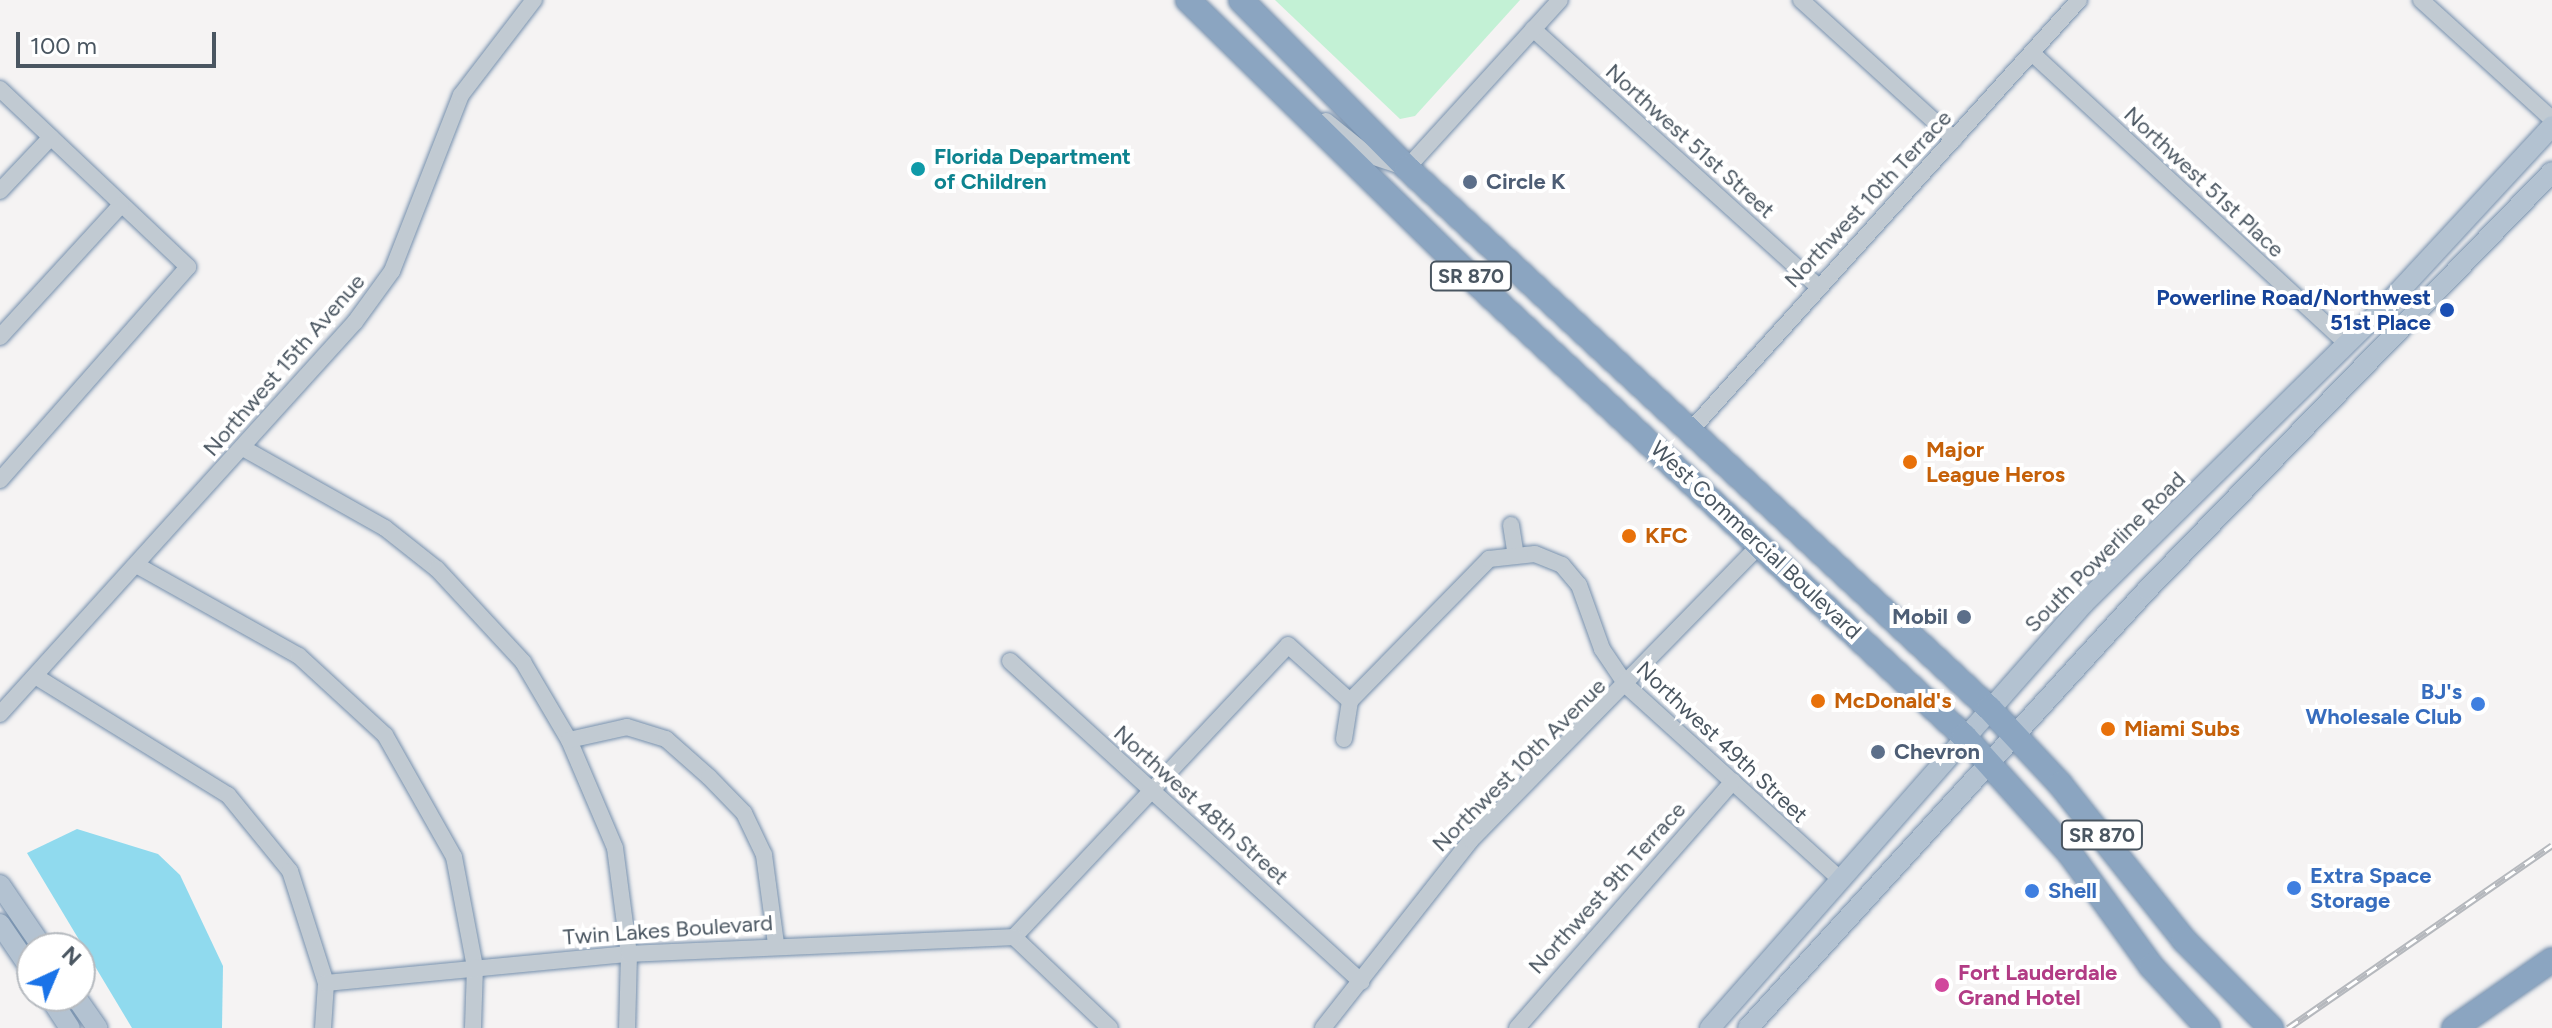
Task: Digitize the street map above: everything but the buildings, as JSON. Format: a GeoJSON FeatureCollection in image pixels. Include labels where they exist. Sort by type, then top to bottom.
{"type":"FeatureCollection","features":[{"type":"Feature","properties":{"kind":"highway","name":"West Commercial Boulevard"},"geometry":{"type":"LineString","coordinates":[[1188,0],[1415,221],[1964,736],[2208,1028]]}},
{"type":"Feature","properties":{"kind":"highway","name":"West Commercial Boulevard"},"geometry":{"type":"LineString","coordinates":[[1241,0],[1407,168],[1989,708],[2015,735],[2184,940],[2271,1028]]}},
{"type":"Feature","properties":{"kind":"highway"},"geometry":{"type":"LineString","coordinates":[[1415,221],[1437,213],[1510,280],[1598,345]]}},
{"type":"Feature","properties":{"kind":"highway"},"geometry":{"type":"LineString","coordinates":[[2454,1028],[2552,960]]}},
{"type":"Feature","properties":{"kind":"main road","name":"South Powerline Road"},"geometry":{"type":"LineString","coordinates":[[1710,1028],[2084,603],[2391,300],[2552,126]]}},
{"type":"Feature","properties":{"kind":"main road"},"geometry":{"type":"LineString","coordinates":[[1748,1028],[2015,735],[2552,172]]}},
{"type":"Feature","properties":{"kind":"main road"},"geometry":{"type":"LineString","coordinates":[[2387,348],[2383,332],[2391,300]]}},
{"type":"Feature","properties":{"kind":"main road"},"geometry":{"type":"LineString","coordinates":[[2347,344],[2350,385]]}},
{"type":"Feature","properties":{"kind":"main road"},"geometry":{"type":"LineString","coordinates":[[0,885],[32,932]]}},
{"type":"Feature","properties":{"kind":"main road"},"geometry":{"type":"LineString","coordinates":[[0,924],[16,948]]}},
{"type":"Feature","properties":{"kind":"street","name":"Northwest 15th Avenue"},"geometry":{"type":"LineString","coordinates":[[0,714],[243,448],[392,271],[461,95],[534,0]]}},
{"type":"Feature","properties":{"kind":"street"},"geometry":{"type":"LineString","coordinates":[[1407,168],[1560,0]]}},
{"type":"Feature","properties":{"kind":"street"},"geometry":{"type":"LineString","coordinates":[[1801,0],[1954,139]]}},
{"type":"Feature","properties":{"kind":"street","name":"Northwest 10th Terrace"},"geometry":{"type":"LineString","coordinates":[[1691,430],[1817,286],[2079,0]]}},
{"type":"Feature","properties":{"kind":"street"},"geometry":{"type":"LineString","coordinates":[[2421,0],[2552,119]]}},
{"type":"Feature","properties":{"kind":"street","name":"Northwest 51st Street"},"geometry":{"type":"LineString","coordinates":[[1533,29],[1817,286]]}},
{"type":"Feature","properties":{"kind":"street","name":"Northwest 51st Place"},"geometry":{"type":"LineString","coordinates":[[2032,53],[2347,344]]}},
{"type":"Feature","properties":{"kind":"street","name":"West Commercial Boulevard"},"geometry":{"type":"LineString","coordinates":[[1273,80],[1368,155],[1407,168]]}},
{"type":"Feature","properties":{"kind":"street"},"geometry":{"type":"LineString","coordinates":[[0,89],[188,267],[0,480]]}},
{"type":"Feature","properties":{"kind":"street"},"geometry":{"type":"LineString","coordinates":[[0,191],[51,137]]}},
{"type":"Feature","properties":{"kind":"street"},"geometry":{"type":"LineString","coordinates":[[0,337],[121,205]]}},
{"type":"Feature","properties":{"kind":"street"},"geometry":{"type":"LineString","coordinates":[[243,448],[385,528],[437,569],[523,662],[569,740],[615,848],[629,954],[627,1028]]}},
{"type":"Feature","properties":{"kind":"street"},"geometry":{"type":"LineString","coordinates":[[1511,525],[1516,556]]}},
{"type":"Feature","properties":{"kind":"street","name":"Northwest 10th Avenue"},"geometry":{"type":"LineString","coordinates":[[1323,1028],[1471,840],[1627,686],[1761,544]]}},
{"type":"Feature","properties":{"kind":"street","name":"Northwest 49th Street"},"geometry":{"type":"LineString","coordinates":[[1350,701],[1489,559],[1535,554],[1562,565],[1627,686],[1839,878]]}},
{"type":"Feature","properties":{"kind":"street"},"geometry":{"type":"LineString","coordinates":[[138,566],[299,656],[385,735],[454,857],[475,967],[473,1028]]}},
{"type":"Feature","properties":{"kind":"street"},"geometry":{"type":"LineString","coordinates":[[1110,1028],[1014,937],[1150,787],[1288,645],[1350,701],[1344,739]]}},
{"type":"Feature","properties":{"kind":"street","name":"Northwest 48th Street"},"geometry":{"type":"LineString","coordinates":[[1010,661],[1362,982]]}},
{"type":"Feature","properties":{"kind":"street"},"geometry":{"type":"LineString","coordinates":[[35,676],[228,795],[290,871],[326,983],[323,1028]]}},
{"type":"Feature","properties":{"kind":"street"},"geometry":{"type":"LineString","coordinates":[[569,740],[627,727],[666,739],[709,777],[744,813],[764,855],[776,944]]}},
{"type":"Feature","properties":{"kind":"street","name":"Northwest 9th Terrace"},"geometry":{"type":"LineString","coordinates":[[1517,1028],[1733,781]]}},
{"type":"Feature","properties":{"kind":"street","name":"Twin Lakes Boulevard"},"geometry":{"type":"LineString","coordinates":[[326,983],[475,967],[776,944],[1014,937]]}},
{"type":"Feature","properties":{"kind":"green space"},"geometry":{"type":"Polygon","coordinates":[[[1275,0],[1520,0],[1415,116],[1400,119],[1275,0]]]}},
{"type":"Feature","properties":{"kind":"water"},"geometry":{"type":"Polygon","coordinates":[[[77,829],[158,854],[180,875],[223,966],[222,1028],[132,1028],[96,968],[96,932],[74,932],[27,853],[77,829]]]}},
{"type":"Feature","properties":{"kind":"railway"},"geometry":{"type":"LineString","coordinates":[[2288,1028],[2552,845]]}},
{"type":"Feature","properties":{"kind":"place","name":"Florida Department of Children"},"geometry":{"type":"Point","coordinates":[918,169]}},
{"type":"Feature","properties":{"kind":"place","name":"Circle K"},"geometry":{"type":"Point","coordinates":[1470,182]}},
{"type":"Feature","properties":{"kind":"place","name":"Powerline Road/Northwest 51st Place"},"geometry":{"type":"Point","coordinates":[2447,310]}},
{"type":"Feature","properties":{"kind":"place","name":"Major League Heros"},"geometry":{"type":"Point","coordinates":[1910,462]}},
{"type":"Feature","properties":{"kind":"place","name":"KFC"},"geometry":{"type":"Point","coordinates":[1629,536]}},
{"type":"Feature","properties":{"kind":"place","name":"Mobil"},"geometry":{"type":"Point","coordinates":[1964,617]}},
{"type":"Feature","properties":{"kind":"place","name":"McDonald's"},"geometry":{"type":"Point","coordinates":[1818,701]}},
{"type":"Feature","properties":{"kind":"place","name":"BJ's Wholesale Club"},"geometry":{"type":"Point","coordinates":[2478,704]}},
{"type":"Feature","properties":{"kind":"place","name":"Miami Subs"},"geometry":{"type":"Point","coordinates":[2108,729]}},
{"type":"Feature","properties":{"kind":"place","name":"Chevron"},"geometry":{"type":"Point","coordinates":[1878,752]}},
{"type":"Feature","properties":{"kind":"place","name":"Extra Space Storage"},"geometry":{"type":"Point","coordinates":[2294,888]}},
{"type":"Feature","properties":{"kind":"place","name":"Shell"},"geometry":{"type":"Point","coordinates":[2032,891]}},
{"type":"Feature","properties":{"kind":"place","name":"Fort Lauderdale Grand Hotel"},"geometry":{"type":"Point","coordinates":[1942,985]}}]}
